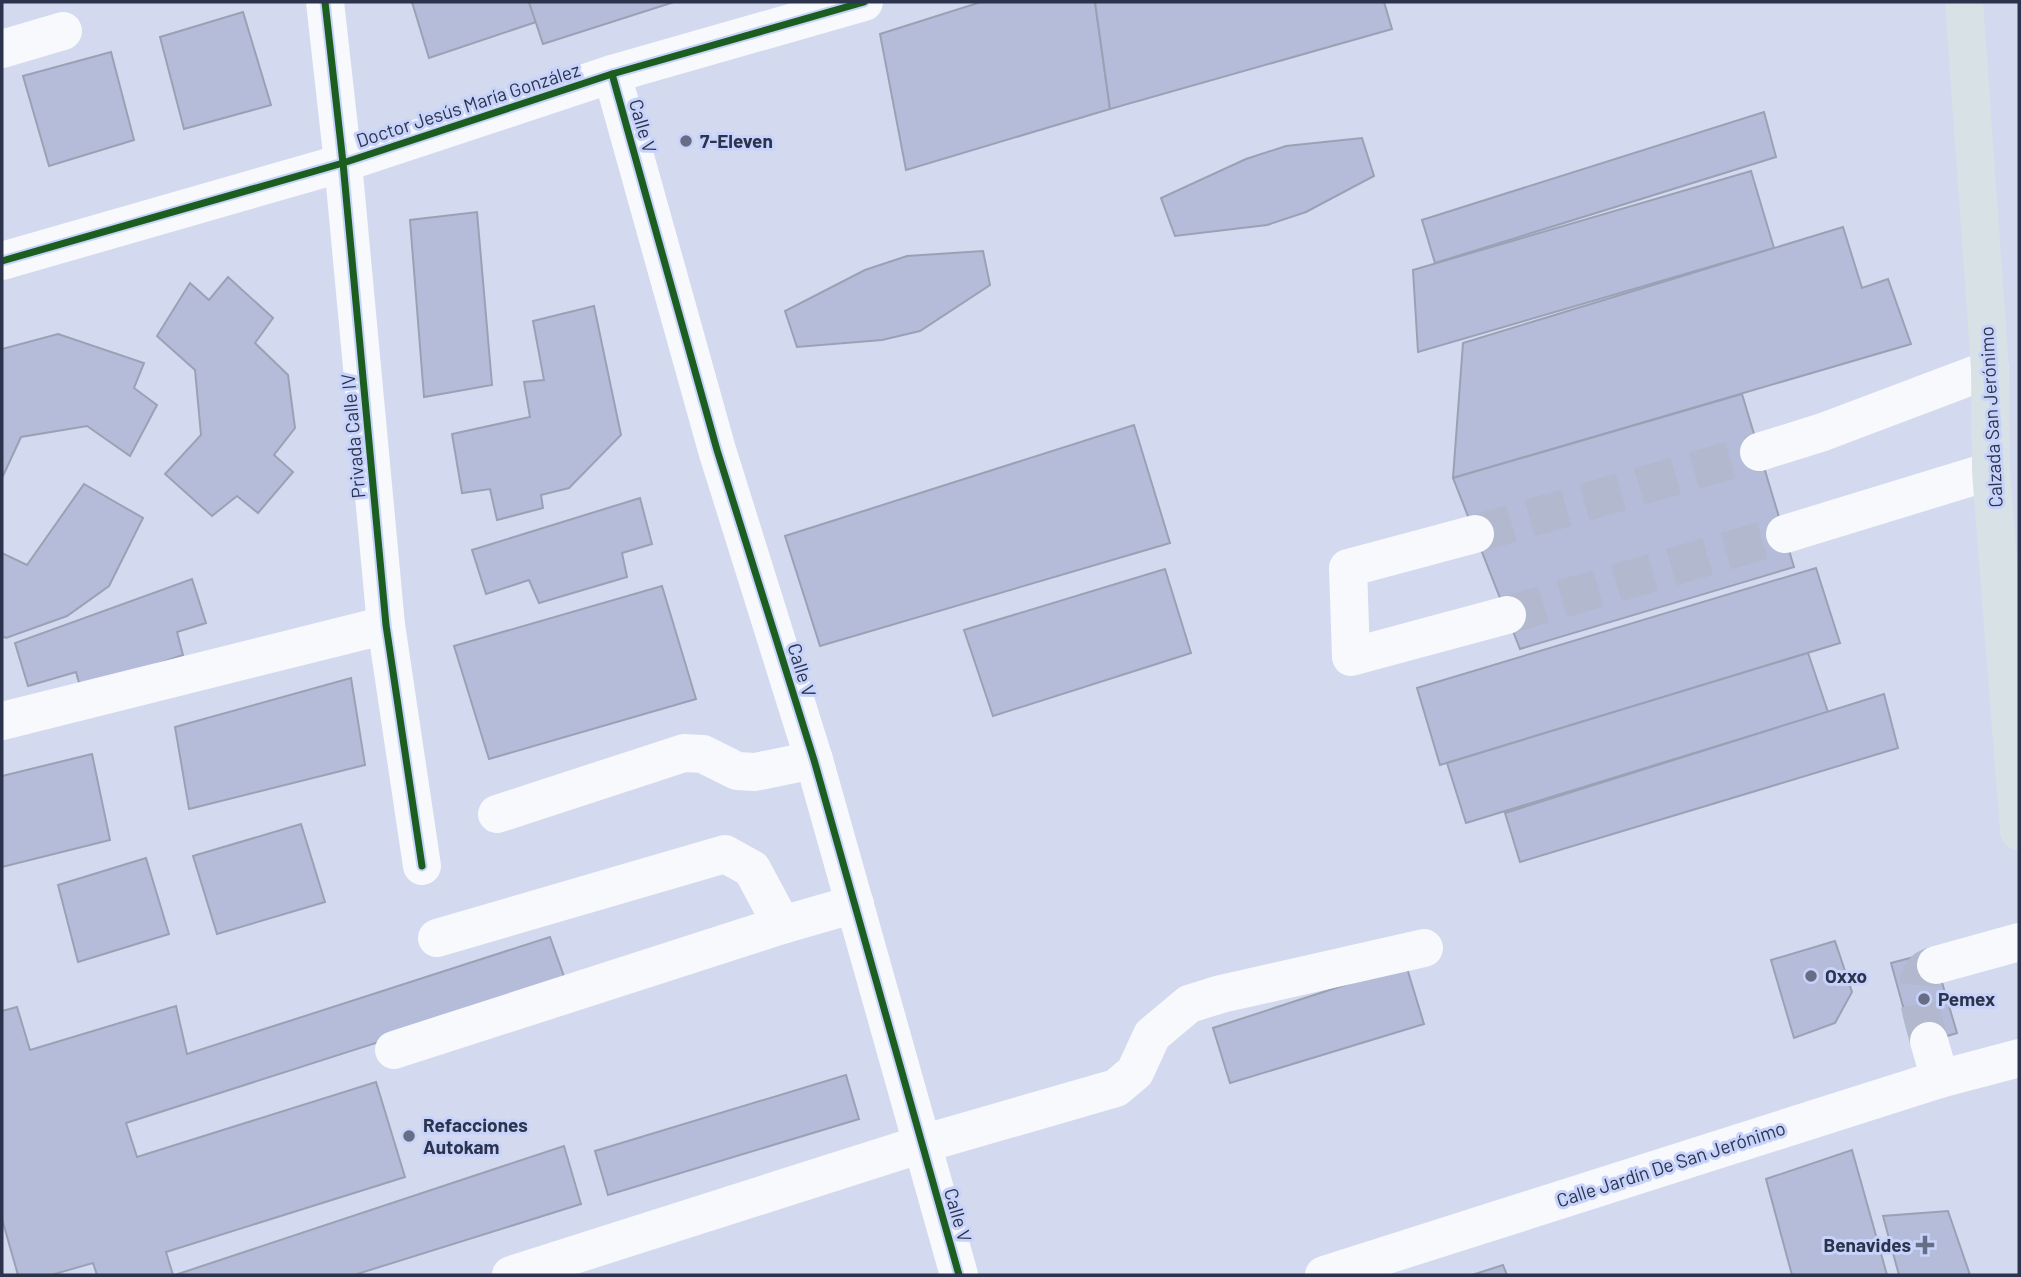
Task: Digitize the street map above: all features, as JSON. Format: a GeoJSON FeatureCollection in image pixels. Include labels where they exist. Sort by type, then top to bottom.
{"type":"FeatureCollection","features":[{"type":"Feature","properties":{"kind":"main road","name":"Calzada San Jerónimo"},"geometry":{"type":"LineString","coordinates":[[1964,2],[1990,369],[1992,471],[2019,831]]}},
{"type":"Feature","properties":{"kind":"street","name":"Privada Calle IV"},"geometry":{"type":"LineString","coordinates":[[325,2],[343,163],[386,625],[422,866]]}},
{"type":"Feature","properties":{"kind":"street","name":"Doctor Jesús María González"},"geometry":{"type":"LineString","coordinates":[[2,261],[343,163],[612,74],[845,4]]}},
{"type":"Feature","properties":{"kind":"street"},"geometry":{"type":"LineString","coordinates":[[2,49],[63,30]]}},
{"type":"Feature","properties":{"kind":"street","name":"Calle V"},"geometry":{"type":"LineString","coordinates":[[612,74],[717,450],[814,760],[959,1275]]}},
{"type":"Feature","properties":{"kind":"street"},"geometry":{"type":"LineString","coordinates":[[1759,452],[1823,432],[1990,369]]}},
{"type":"Feature","properties":{"kind":"street"},"geometry":{"type":"LineString","coordinates":[[1784,534],[1992,471]]}},
{"type":"Feature","properties":{"kind":"street"},"geometry":{"type":"LineString","coordinates":[[1475,534],[1348,568],[1351,657],[1507,615]]}},
{"type":"Feature","properties":{"kind":"street"},"geometry":{"type":"LineString","coordinates":[[2,721],[386,625]]}},
{"type":"Feature","properties":{"kind":"street"},"geometry":{"type":"LineString","coordinates":[[497,814],[684,752],[703,754],[737,771],[755,772],[814,760]]}},
{"type":"Feature","properties":{"kind":"street"},"geometry":{"type":"LineString","coordinates":[[437,938],[724,854],[752,869],[782,925]]}},
{"type":"Feature","properties":{"kind":"street"},"geometry":{"type":"LineString","coordinates":[[394,1050],[855,904]]}},
{"type":"Feature","properties":{"kind":"street"},"geometry":{"type":"LineString","coordinates":[[1936,965],[2019,942]]}},
{"type":"Feature","properties":{"kind":"street"},"geometry":{"type":"LineString","coordinates":[[511,1275],[922,1144],[1116,1088],[1135,1072],[1152,1035],[1189,1003],[1424,948]]}},
{"type":"Feature","properties":{"kind":"street"},"geometry":{"type":"LineString","coordinates":[[1929,1041],[1940,1079]]}},
{"type":"Feature","properties":{"kind":"street","name":"Calle Jardín De San Jerónimo"},"geometry":{"type":"LineString","coordinates":[[1324,1275],[1940,1079],[2019,1058]]}},
{"type":"Feature","properties":{"kind":"building"},"geometry":{"type":"Polygon","coordinates":[[[412,2],[529,2],[536,22],[429,58],[412,2]]]}},
{"type":"Feature","properties":{"kind":"building"},"geometry":{"type":"Polygon","coordinates":[[[529,2],[674,2],[543,44],[529,2]]]}},
{"type":"Feature","properties":{"kind":"building"},"geometry":{"type":"Polygon","coordinates":[[[981,2],[1095,2],[1110,109],[906,170],[880,34],[981,2]]]}},
{"type":"Feature","properties":{"kind":"building"},"geometry":{"type":"Polygon","coordinates":[[[1095,2],[1384,2],[1392,29],[1110,109],[1095,2]]]}},
{"type":"Feature","properties":{"kind":"building"},"geometry":{"type":"Polygon","coordinates":[[[243,12],[271,105],[184,129],[160,37],[243,12]]]}},
{"type":"Feature","properties":{"kind":"building"},"geometry":{"type":"Polygon","coordinates":[[[111,52],[134,140],[49,166],[23,76],[111,52]]]}},
{"type":"Feature","properties":{"kind":"building"},"geometry":{"type":"Polygon","coordinates":[[[1764,112],[1776,157],[1435,263],[1422,220],[1764,112]]]}},
{"type":"Feature","properties":{"kind":"building"},"geometry":{"type":"Polygon","coordinates":[[[1362,138],[1374,176],[1306,212],[1267,225],[1175,236],[1161,198],[1246,159],[1286,146],[1362,138]]]}},
{"type":"Feature","properties":{"kind":"building"},"geometry":{"type":"Polygon","coordinates":[[[1751,171],[1774,248],[1418,352],[1413,270],[1751,171]]]}},
{"type":"Feature","properties":{"kind":"building"},"geometry":{"type":"Polygon","coordinates":[[[477,212],[492,385],[424,397],[410,220],[477,212]]]}},
{"type":"Feature","properties":{"kind":"building"},"geometry":{"type":"Polygon","coordinates":[[[1843,227],[1862,288],[1888,279],[1911,344],[1453,478],[1463,343],[1843,227]]]}},
{"type":"Feature","properties":{"kind":"building"},"geometry":{"type":"Polygon","coordinates":[[[983,251],[990,285],[920,331],[882,340],[797,347],[785,311],[865,270],[907,256],[983,251]]]}},
{"type":"Feature","properties":{"kind":"building"},"geometry":{"type":"Polygon","coordinates":[[[228,277],[273,318],[255,343],[288,375],[295,428],[274,455],[293,472],[258,513],[237,496],[212,516],[165,474],[201,435],[195,370],[157,336],[190,283],[209,300],[228,277]]]}},
{"type":"Feature","properties":{"kind":"building"},"geometry":{"type":"Polygon","coordinates":[[[594,306],[621,435],[569,488],[541,495],[543,508],[497,520],[490,489],[462,493],[452,434],[530,417],[524,382],[544,380],[533,321],[594,306]]]}},
{"type":"Feature","properties":{"kind":"building"},"geometry":{"type":"Polygon","coordinates":[[[58,334],[144,363],[134,388],[157,405],[130,456],[87,426],[21,437],[2,478],[2,349],[58,334]]]}},
{"type":"Feature","properties":{"kind":"building"},"geometry":{"type":"Polygon","coordinates":[[[1742,394],[1794,567],[1520,649],[1453,478],[1742,394]]]}},
{"type":"Feature","properties":{"kind":"building"},"geometry":{"type":"Polygon","coordinates":[[[1134,425],[1170,543],[820,646],[785,536],[1134,425]]]}},
{"type":"Feature","properties":{"kind":"building"},"geometry":{"type":"Polygon","coordinates":[[[84,484],[143,518],[109,586],[67,616],[6,638],[2,636],[2,553],[27,565],[84,484]]]}},
{"type":"Feature","properties":{"kind":"building"},"geometry":{"type":"Polygon","coordinates":[[[640,498],[652,544],[622,553],[627,577],[539,603],[529,580],[486,594],[472,550],[640,498]]]}},
{"type":"Feature","properties":{"kind":"building"},"geometry":{"type":"Polygon","coordinates":[[[1816,568],[1840,643],[1440,765],[1417,688],[1816,568]]]}},
{"type":"Feature","properties":{"kind":"building"},"geometry":{"type":"Polygon","coordinates":[[[1165,569],[1191,653],[993,716],[964,630],[1165,569]]]}},
{"type":"Feature","properties":{"kind":"building"},"geometry":{"type":"Polygon","coordinates":[[[192,579],[206,623],[177,632],[183,655],[81,690],[76,672],[28,686],[15,643],[192,579]]]}},
{"type":"Feature","properties":{"kind":"building"},"geometry":{"type":"Polygon","coordinates":[[[662,586],[696,699],[489,759],[454,646],[662,586]]]}},
{"type":"Feature","properties":{"kind":"building"},"geometry":{"type":"Polygon","coordinates":[[[1808,653],[1828,712],[1466,823],[1447,763],[1808,653]]]}},
{"type":"Feature","properties":{"kind":"building"},"geometry":{"type":"Polygon","coordinates":[[[351,678],[365,765],[189,809],[175,727],[351,678]]]}},
{"type":"Feature","properties":{"kind":"building"},"geometry":{"type":"Polygon","coordinates":[[[1884,694],[1898,748],[1520,862],[1505,813],[1884,694]]]}},
{"type":"Feature","properties":{"kind":"building"},"geometry":{"type":"Polygon","coordinates":[[[92,754],[110,840],[2,867],[2,776],[92,754]]]}},
{"type":"Feature","properties":{"kind":"building"},"geometry":{"type":"Polygon","coordinates":[[[301,824],[325,902],[217,934],[193,856],[301,824]]]}},
{"type":"Feature","properties":{"kind":"building"},"geometry":{"type":"Polygon","coordinates":[[[146,858],[169,934],[78,962],[58,885],[146,858]]]}},
{"type":"Feature","properties":{"kind":"building"},"geometry":{"type":"Polygon","coordinates":[[[550,937],[566,982],[126,1123],[137,1157],[376,1082],[405,1177],[166,1252],[173,1275],[97,1275],[93,1263],[51,1275],[18,1275],[2,1219],[2,1011],[17,1007],[30,1050],[176,1006],[187,1054],[550,937]]]}},
{"type":"Feature","properties":{"kind":"building","name":"Oxxo"},"geometry":{"type":"Polygon","coordinates":[[[1835,941],[1852,992],[1835,1023],[1794,1038],[1771,960],[1835,941]]]}},
{"type":"Feature","properties":{"kind":"building","name":"Pemex"},"geometry":{"type":"Polygon","coordinates":[[[1933,952],[1957,1033],[1914,1046],[1891,963],[1933,952]]]}},
{"type":"Feature","properties":{"kind":"building"},"geometry":{"type":"Polygon","coordinates":[[[1406,965],[1424,1024],[1230,1083],[1213,1028],[1406,965]]]}},
{"type":"Feature","properties":{"kind":"building"},"geometry":{"type":"Polygon","coordinates":[[[846,1075],[859,1119],[608,1195],[595,1151],[846,1075]]]}},
{"type":"Feature","properties":{"kind":"building"},"geometry":{"type":"Polygon","coordinates":[[[564,1146],[581,1204],[354,1275],[175,1275],[564,1146]]]}},
{"type":"Feature","properties":{"kind":"building"},"geometry":{"type":"Polygon","coordinates":[[[1852,1150],[1887,1275],[1792,1275],[1766,1179],[1852,1150]]]}},
{"type":"Feature","properties":{"kind":"building","name":"Benavides"},"geometry":{"type":"Polygon","coordinates":[[[1948,1211],[1970,1275],[1899,1275],[1883,1216],[1948,1211]]]}},
{"type":"Feature","properties":{"kind":"building"},"geometry":{"type":"Polygon","coordinates":[[[1503,1265],[1507,1275],[1472,1275],[1503,1265]]]}},
{"type":"Feature","properties":{"kind":"tunnel"},"geometry":{"type":"LineString","coordinates":[[1475,534],[1759,452]]}},
{"type":"Feature","properties":{"kind":"tunnel"},"geometry":{"type":"LineString","coordinates":[[1507,615],[1785,534]]}},
{"type":"Feature","properties":{"kind":"tunnel"},"geometry":{"type":"LineString","coordinates":[[1929,1041],[1918,993],[1921,975],[1926,969],[1936,965]]}},
{"type":"Feature","properties":{"kind":"cycle path"},"geometry":{"type":"LineString","coordinates":[[325,2],[343,163],[386,625],[422,866]]}},
{"type":"Feature","properties":{"kind":"cycle path"},"geometry":{"type":"LineString","coordinates":[[2,261],[343,163],[612,74],[864,2]]}},
{"type":"Feature","properties":{"kind":"cycle path"},"geometry":{"type":"LineString","coordinates":[[612,74],[717,450],[814,760],[959,1275]]}},
{"type":"Feature","properties":{"kind":"place","name":"7-Eleven"},"geometry":{"type":"Point","coordinates":[686,141]}},
{"type":"Feature","properties":{"kind":"place","name":"Oxxo"},"geometry":{"type":"Point","coordinates":[1811,976]}},
{"type":"Feature","properties":{"kind":"place","name":"Pemex"},"geometry":{"type":"Point","coordinates":[1924,999]}},
{"type":"Feature","properties":{"kind":"place","name":"Refacciones Autokam"},"geometry":{"type":"Point","coordinates":[409,1136]}},
{"type":"Feature","properties":{"kind":"place","name":"Benavides"},"geometry":{"type":"Point","coordinates":[1925,1245]}}]}
